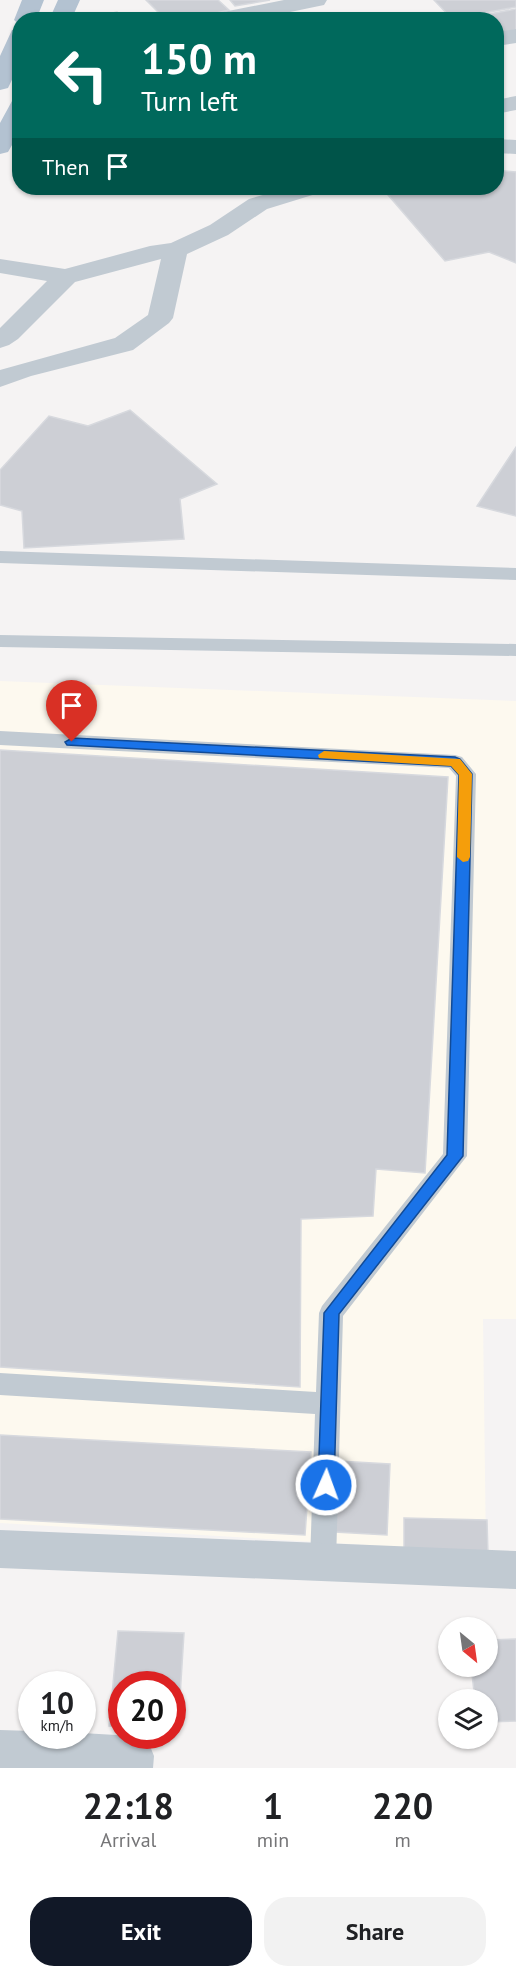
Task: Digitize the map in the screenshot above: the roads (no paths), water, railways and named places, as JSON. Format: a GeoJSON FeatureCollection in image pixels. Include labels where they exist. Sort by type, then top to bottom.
{"type":"FeatureCollection","features":[{"type":"Feature","properties":{"kind":"main road"},"geometry":{"type":"LineString","coordinates":[[0,83],[12,63]]}},
{"type":"Feature","properties":{"kind":"street"},"geometry":{"type":"LineString","coordinates":[[256,12],[316,0]]}},
{"type":"Feature","properties":{"kind":"street"},"geometry":{"type":"LineString","coordinates":[[0,266],[66,277],[150,253],[176,250],[219,230],[258,204],[288,195]]}},
{"type":"Feature","properties":{"kind":"street"},"geometry":{"type":"LineString","coordinates":[[0,379],[22,370],[124,345],[160,318],[176,250]]}},
{"type":"Feature","properties":{"kind":"street"},"geometry":{"type":"LineString","coordinates":[[0,340],[15,329],[40,300],[66,277]]}},
{"type":"Feature","properties":{"kind":"street"},"geometry":{"type":"LineString","coordinates":[[0,1549],[516,1570]]}},
{"type":"Feature","properties":{"kind":"street"},"geometry":{"type":"LineString","coordinates":[[0,1751],[132,1756],[131,1768]]}},
{"type":"Feature","properties":{"kind":"lane"},"geometry":{"type":"LineString","coordinates":[[0,557],[516,574]]}},
{"type":"Feature","properties":{"kind":"lane"},"geometry":{"type":"LineString","coordinates":[[0,641],[516,651]]}},
{"type":"Feature","properties":{"kind":"lane"},"geometry":{"type":"LineString","coordinates":[[0,738],[455,762],[466,774],[455,1156],[332,1313],[323,1562]]}},
{"type":"Feature","properties":{"kind":"lane"},"geometry":{"type":"LineString","coordinates":[[0,1384],[328,1404]]}}]}
